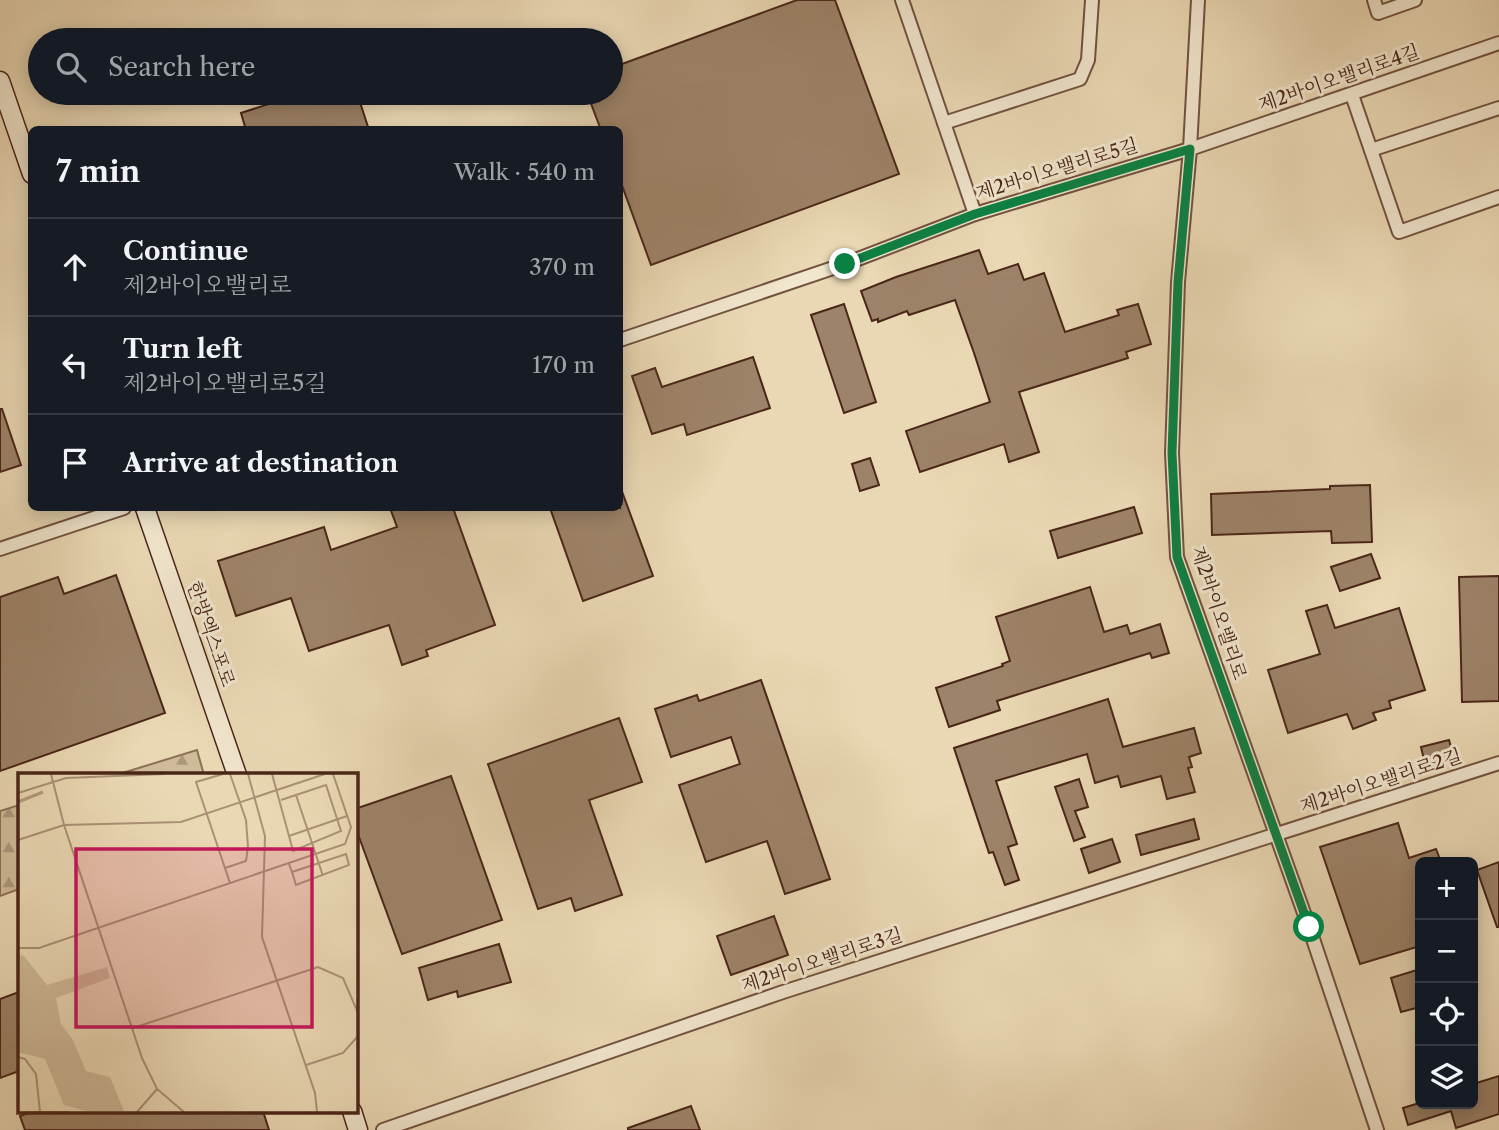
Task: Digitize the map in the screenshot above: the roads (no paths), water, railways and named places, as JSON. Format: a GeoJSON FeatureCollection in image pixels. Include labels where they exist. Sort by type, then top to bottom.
{"type":"FeatureCollection","features":[{"type":"Feature","properties":{"kind":"street"},"geometry":{"type":"LineString","coordinates":[[902,0],[975,214]]}},
{"type":"Feature","properties":{"kind":"street"},"geometry":{"type":"LineString","coordinates":[[944,123],[1080,79],[1088,60],[1092,0]]}},
{"type":"Feature","properties":{"kind":"street","name":"제2바이오밸리로"},"geometry":{"type":"LineString","coordinates":[[1198,0],[1190,149],[1178,282],[1172,440],[1177,557],[1309,927],[1377,1130]]}},
{"type":"Feature","properties":{"kind":"street"},"geometry":{"type":"LineString","coordinates":[[1374,0],[1378,13],[1415,0]]}},
{"type":"Feature","properties":{"kind":"street","name":"제2바이오밸리로4길"},"geometry":{"type":"LineString","coordinates":[[1190,149],[1499,43]]}},
{"type":"Feature","properties":{"kind":"street"},"geometry":{"type":"LineString","coordinates":[[0,81],[28,162]]}},
{"type":"Feature","properties":{"kind":"street"},"geometry":{"type":"LineString","coordinates":[[1352,94],[1399,232],[1499,197]]}},
{"type":"Feature","properties":{"kind":"street"},"geometry":{"type":"LineString","coordinates":[[1371,150],[1499,108]]}},
{"type":"Feature","properties":{"kind":"street","name":"제2바이오밸리로5길"},"geometry":{"type":"LineString","coordinates":[[623,339],[845,264],[975,214],[1190,149]]}},
{"type":"Feature","properties":{"kind":"street"},"geometry":{"type":"LineString","coordinates":[[0,549],[115,511]]}},
{"type":"Feature","properties":{"kind":"street","name":"한방엑스포로"},"geometry":{"type":"LineString","coordinates":[[146,511],[236,773]]}},
{"type":"Feature","properties":{"kind":"street","name":"제2바이오밸리로2길"},"geometry":{"type":"LineString","coordinates":[[1275,835],[1499,763]]}},
{"type":"Feature","properties":{"kind":"street","name":"제2바이오밸리로3길"},"geometry":{"type":"LineString","coordinates":[[383,1130],[783,992],[1275,835]]}},
{"type":"Feature","properties":{"kind":"street"},"geometry":{"type":"LineString","coordinates":[[352,1112],[358,1130]]}}]}
